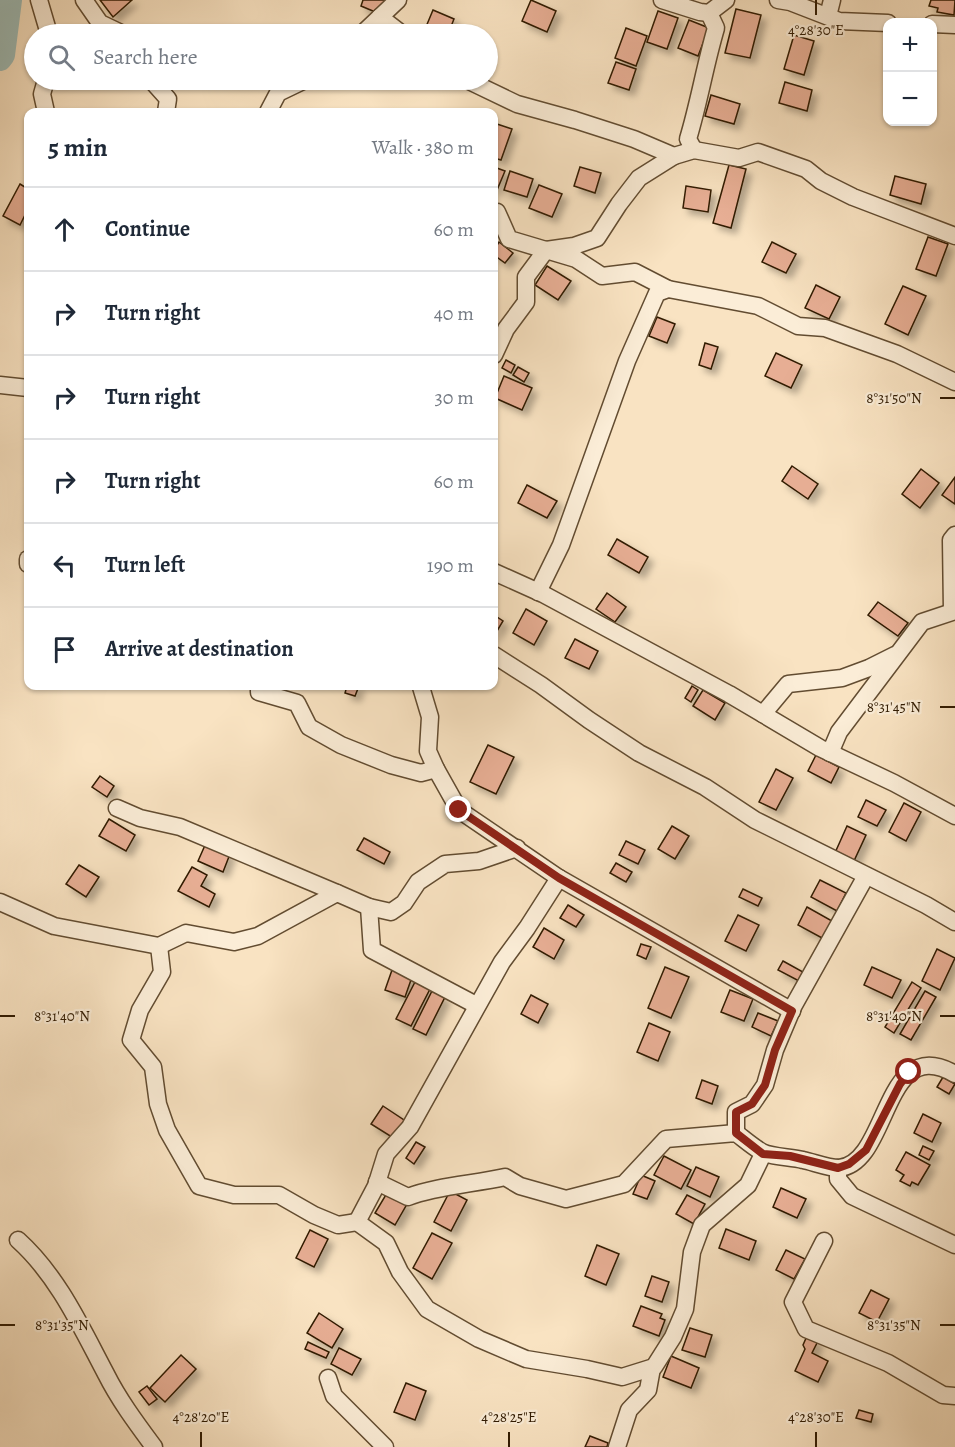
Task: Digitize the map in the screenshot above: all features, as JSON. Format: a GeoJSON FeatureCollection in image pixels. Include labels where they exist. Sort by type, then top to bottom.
{"type":"FeatureCollection","features":[{"type":"Feature","properties":{"kind":"street"},"geometry":{"type":"LineString","coordinates":[[39,0],[46,24]]}},
{"type":"Feature","properties":{"kind":"street"},"geometry":{"type":"LineString","coordinates":[[84,0],[102,24]]}},
{"type":"Feature","properties":{"kind":"street"},"geometry":{"type":"LineString","coordinates":[[373,24],[398,0]]}},
{"type":"Feature","properties":{"kind":"street"},"geometry":{"type":"LineString","coordinates":[[662,0],[710,13],[726,0]]}},
{"type":"Feature","properties":{"kind":"street"},"geometry":{"type":"LineString","coordinates":[[778,0],[830,8],[839,21],[883,23]]}},
{"type":"Feature","properties":{"kind":"street"},"geometry":{"type":"LineString","coordinates":[[694,150],[688,140],[716,28],[710,13]]}},
{"type":"Feature","properties":{"kind":"street"},"geometry":{"type":"LineString","coordinates":[[380,18],[388,24]]}},
{"type":"Feature","properties":{"kind":"street"},"geometry":{"type":"LineString","coordinates":[[937,24],[955,25]]}},
{"type":"Feature","properties":{"kind":"street"},"geometry":{"type":"LineString","coordinates":[[43,90],[45,108]]}},
{"type":"Feature","properties":{"kind":"street"},"geometry":{"type":"LineString","coordinates":[[160,90],[168,99],[167,108]]}},
{"type":"Feature","properties":{"kind":"street"},"geometry":{"type":"LineString","coordinates":[[270,108],[278,93],[284,90]]}},
{"type":"Feature","properties":{"kind":"street"},"geometry":{"type":"LineString","coordinates":[[487,90],[517,104],[624,136],[674,156]]}},
{"type":"Feature","properties":{"kind":"street"},"geometry":{"type":"LineString","coordinates":[[498,346],[506,329],[526,302],[526,277],[546,250],[574,246],[597,238],[639,177],[674,156],[694,150],[739,158],[758,152],[806,169],[821,181],[853,197],[955,236]]}},
{"type":"Feature","properties":{"kind":"street"},"geometry":{"type":"LineString","coordinates":[[498,214],[509,239],[576,259],[602,276],[635,272],[669,290],[758,306],[798,326],[825,328],[897,354],[955,382]]}},
{"type":"Feature","properties":{"kind":"street"},"geometry":{"type":"LineString","coordinates":[[538,592],[568,528],[627,361],[657,293],[669,290]]}},
{"type":"Feature","properties":{"kind":"street"},"geometry":{"type":"LineString","coordinates":[[0,385],[24,388]]}},
{"type":"Feature","properties":{"kind":"street"},"geometry":{"type":"LineString","coordinates":[[830,753],[839,732],[922,622],[954,611],[951,540],[955,535]]}},
{"type":"Feature","properties":{"kind":"street"},"geometry":{"type":"LineString","coordinates":[[498,574],[538,592],[763,714],[830,753],[894,783],[955,816]]}},
{"type":"Feature","properties":{"kind":"street"},"geometry":{"type":"LineString","coordinates":[[763,714],[788,684],[842,678],[898,654]]}},
{"type":"Feature","properties":{"kind":"street"},"geometry":{"type":"LineString","coordinates":[[498,658],[639,753],[705,787],[755,820],[926,905],[955,922]]}},
{"type":"Feature","properties":{"kind":"street"},"geometry":{"type":"LineString","coordinates":[[259,690],[259,692],[297,703],[309,727],[341,745],[421,774],[436,769]]}},
{"type":"Feature","properties":{"kind":"street"},"geometry":{"type":"LineString","coordinates":[[423,690],[430,717],[428,751],[459,810],[559,878],[792,1011]]}},
{"type":"Feature","properties":{"kind":"street"},"geometry":{"type":"LineString","coordinates":[[117,808],[140,818],[180,827],[369,907],[391,912],[404,903],[418,882],[444,864],[479,861],[517,849]]}},
{"type":"Feature","properties":{"kind":"street"},"geometry":{"type":"LineString","coordinates":[[736,1133],[736,1112],[752,1104],[765,1085],[775,1050],[792,1011],[866,876]]}},
{"type":"Feature","properties":{"kind":"street"},"geometry":{"type":"LineString","coordinates":[[357,1222],[377,1182],[386,1155],[410,1127],[476,1005],[559,878]]}},
{"type":"Feature","properties":{"kind":"street"},"geometry":{"type":"LineString","coordinates":[[0,902],[54,926],[159,945],[186,933],[234,942],[258,936],[337,893]]}},
{"type":"Feature","properties":{"kind":"street"},"geometry":{"type":"LineString","coordinates":[[369,907],[372,950],[476,1005]]}},
{"type":"Feature","properties":{"kind":"street"},"geometry":{"type":"LineString","coordinates":[[159,945],[162,972],[140,1010],[131,1040],[153,1067],[158,1104],[167,1130],[199,1186],[234,1195],[279,1196],[338,1225],[357,1222],[386,1243],[400,1272],[427,1309],[479,1339],[526,1359],[622,1377],[654,1368],[673,1337],[685,1308],[692,1252],[702,1225],[748,1185],[763,1154]]}},
{"type":"Feature","properties":{"kind":"street"},"geometry":{"type":"LineString","coordinates":[[377,1182],[408,1197],[424,1191],[441,1190],[505,1177],[520,1186],[566,1199],[624,1184],[666,1139],[736,1133],[763,1154],[790,1156],[838,1168],[849,1164],[866,1150],[900,1084],[909,1072],[920,1066],[935,1066],[955,1074]]}},
{"type":"Feature","properties":{"kind":"street"},"geometry":{"type":"LineString","coordinates":[[838,1168],[838,1179],[852,1196],[955,1245]]}},
{"type":"Feature","properties":{"kind":"street"},"geometry":{"type":"LineString","coordinates":[[18,1240],[35,1255],[59,1289],[106,1376],[154,1447]]}},
{"type":"Feature","properties":{"kind":"street"},"geometry":{"type":"LineString","coordinates":[[824,1241],[793,1302],[806,1329],[888,1364],[943,1395],[955,1396]]}},
{"type":"Feature","properties":{"kind":"street"},"geometry":{"type":"LineString","coordinates":[[617,1447],[629,1410],[648,1390],[652,1368]]}},
{"type":"Feature","properties":{"kind":"street"},"geometry":{"type":"LineString","coordinates":[[328,1378],[334,1396],[385,1447]]}},
{"type":"Feature","properties":{"kind":"building"},"geometry":{"type":"Polygon","coordinates":[[[100,0],[132,0],[113,17],[100,0]]]}},
{"type":"Feature","properties":{"kind":"building"},"geometry":{"type":"Polygon","coordinates":[[[363,0],[385,0],[380,14],[361,6],[363,0]]]}},
{"type":"Feature","properties":{"kind":"building"},"geometry":{"type":"Polygon","coordinates":[[[531,0],[556,11],[547,32],[522,21],[531,0]]]}},
{"type":"Feature","properties":{"kind":"building"},"geometry":{"type":"Polygon","coordinates":[[[931,0],[955,0],[954,15],[937,12],[938,8],[929,6],[931,0]]]}},
{"type":"Feature","properties":{"kind":"building"},"geometry":{"type":"Polygon","coordinates":[[[736,9],[761,15],[750,58],[725,53],[736,9]]]}},
{"type":"Feature","properties":{"kind":"building"},"geometry":{"type":"Polygon","coordinates":[[[433,10],[454,19],[452,24],[427,24],[433,10]]]}},
{"type":"Feature","properties":{"kind":"building"},"geometry":{"type":"Polygon","coordinates":[[[658,11],[678,18],[667,49],[647,42],[658,11]]]}},
{"type":"Feature","properties":{"kind":"building"},"geometry":{"type":"Polygon","coordinates":[[[689,20],[709,28],[698,56],[678,48],[689,20]]]}},
{"type":"Feature","properties":{"kind":"building"},"geometry":{"type":"Polygon","coordinates":[[[626,28],[647,36],[636,66],[615,58],[626,28]]]}},
{"type":"Feature","properties":{"kind":"building"},"geometry":{"type":"Polygon","coordinates":[[[794,35],[814,41],[804,75],[784,69],[794,35]]]}},
{"type":"Feature","properties":{"kind":"building"},"geometry":{"type":"Polygon","coordinates":[[[616,62],[636,69],[629,90],[608,83],[616,62]]]}},
{"type":"Feature","properties":{"kind":"building"},"geometry":{"type":"Polygon","coordinates":[[[785,82],[812,90],[807,111],[779,103],[785,82]]]}},
{"type":"Feature","properties":{"kind":"building"},"geometry":{"type":"Polygon","coordinates":[[[711,95],[740,104],[734,124],[705,116],[711,95]]]}},
{"type":"Feature","properties":{"kind":"building"},"geometry":{"type":"Polygon","coordinates":[[[498,124],[512,129],[501,160],[498,159],[498,124]]]}},
{"type":"Feature","properties":{"kind":"building"},"geometry":{"type":"Polygon","coordinates":[[[729,165],[746,169],[731,228],[713,223],[729,165]]]}},
{"type":"Feature","properties":{"kind":"building"},"geometry":{"type":"Polygon","coordinates":[[[580,167],[601,173],[595,193],[574,186],[580,167]]]}},
{"type":"Feature","properties":{"kind":"building"},"geometry":{"type":"Polygon","coordinates":[[[498,168],[505,171],[498,188],[498,168]]]}},
{"type":"Feature","properties":{"kind":"building"},"geometry":{"type":"Polygon","coordinates":[[[510,171],[533,179],[527,197],[504,190],[510,171]]]}},
{"type":"Feature","properties":{"kind":"building"},"geometry":{"type":"Polygon","coordinates":[[[895,176],[926,184],[921,204],[890,195],[895,176]]]}},
{"type":"Feature","properties":{"kind":"building"},"geometry":{"type":"Polygon","coordinates":[[[20,184],[24,186],[24,217],[20,225],[3,216],[20,184]]]}},
{"type":"Feature","properties":{"kind":"building"},"geometry":{"type":"Polygon","coordinates":[[[539,185],[562,194],[552,217],[529,208],[539,185]]]}},
{"type":"Feature","properties":{"kind":"building"},"geometry":{"type":"Polygon","coordinates":[[[686,186],[711,190],[708,212],[683,208],[686,186]]]}},
{"type":"Feature","properties":{"kind":"building"},"geometry":{"type":"Polygon","coordinates":[[[928,237],[948,244],[936,276],[916,269],[928,237]]]}},
{"type":"Feature","properties":{"kind":"building"},"geometry":{"type":"Polygon","coordinates":[[[499,242],[513,253],[505,263],[498,258],[499,242]]]}},
{"type":"Feature","properties":{"kind":"building"},"geometry":{"type":"Polygon","coordinates":[[[772,242],[796,254],[786,273],[762,262],[772,242]]]}},
{"type":"Feature","properties":{"kind":"building"},"geometry":{"type":"Polygon","coordinates":[[[547,266],[571,281],[558,300],[535,285],[547,266]]]}},
{"type":"Feature","properties":{"kind":"building"},"geometry":{"type":"Polygon","coordinates":[[[816,285],[840,297],[829,319],[805,308],[816,285]]]}},
{"type":"Feature","properties":{"kind":"building"},"geometry":{"type":"Polygon","coordinates":[[[903,286],[926,296],[908,335],[885,324],[903,286]]]}},
{"type":"Feature","properties":{"kind":"building"},"geometry":{"type":"Polygon","coordinates":[[[657,317],[675,324],[667,343],[649,336],[657,317]]]}},
{"type":"Feature","properties":{"kind":"building"},"geometry":{"type":"Polygon","coordinates":[[[705,343],[718,347],[711,369],[699,365],[705,343]]]}},
{"type":"Feature","properties":{"kind":"building"},"geometry":{"type":"Polygon","coordinates":[[[776,353],[802,365],[791,388],[765,376],[776,353]]]}},
{"type":"Feature","properties":{"kind":"building"},"geometry":{"type":"Polygon","coordinates":[[[506,360],[515,365],[511,373],[502,368],[506,360]]]}},
{"type":"Feature","properties":{"kind":"building"},"geometry":{"type":"Polygon","coordinates":[[[518,367],[529,373],[524,382],[513,375],[518,367]]]}},
{"type":"Feature","properties":{"kind":"building"},"geometry":{"type":"Polygon","coordinates":[[[504,376],[532,388],[522,410],[498,399],[498,391],[504,376]]]}},
{"type":"Feature","properties":{"kind":"building"},"geometry":{"type":"Polygon","coordinates":[[[792,466],[818,484],[808,499],[782,481],[792,466]]]}},
{"type":"Feature","properties":{"kind":"building"},"geometry":{"type":"Polygon","coordinates":[[[921,469],[939,483],[920,508],[902,494],[921,469]]]}},
{"type":"Feature","properties":{"kind":"building"},"geometry":{"type":"Polygon","coordinates":[[[955,477],[955,504],[942,495],[955,477]]]}},
{"type":"Feature","properties":{"kind":"building"},"geometry":{"type":"Polygon","coordinates":[[[527,485],[557,501],[547,518],[518,503],[527,485]]]}},
{"type":"Feature","properties":{"kind":"building"},"geometry":{"type":"Polygon","coordinates":[[[617,539],[648,557],[639,573],[608,555],[617,539]]]}},
{"type":"Feature","properties":{"kind":"building"},"geometry":{"type":"Polygon","coordinates":[[[607,593],[626,607],[615,622],[596,609],[607,593]]]}},
{"type":"Feature","properties":{"kind":"building"},"geometry":{"type":"Polygon","coordinates":[[[878,602],[908,623],[898,636],[868,615],[878,602]]]}},
{"type":"Feature","properties":{"kind":"building"},"geometry":{"type":"Polygon","coordinates":[[[526,609],[547,621],[534,645],[513,633],[526,609]]]}},
{"type":"Feature","properties":{"kind":"building"},"geometry":{"type":"Polygon","coordinates":[[[498,618],[503,621],[498,629],[498,618]]]}},
{"type":"Feature","properties":{"kind":"building"},"geometry":{"type":"Polygon","coordinates":[[[575,639],[598,651],[589,669],[565,658],[575,639]]]}},
{"type":"Feature","properties":{"kind":"building"},"geometry":{"type":"Polygon","coordinates":[[[692,686],[698,690],[691,702],[685,698],[692,686]]]}},
{"type":"Feature","properties":{"kind":"building"},"geometry":{"type":"Polygon","coordinates":[[[346,690],[357,690],[355,696],[345,693],[346,690]]]}},
{"type":"Feature","properties":{"kind":"building"},"geometry":{"type":"Polygon","coordinates":[[[703,690],[725,703],[715,720],[693,706],[703,690]]]}},
{"type":"Feature","properties":{"kind":"building"},"geometry":{"type":"Polygon","coordinates":[[[488,745],[514,757],[496,794],[470,782],[488,745]]]}},
{"type":"Feature","properties":{"kind":"building"},"geometry":{"type":"Polygon","coordinates":[[[816,755],[839,767],[831,783],[808,771],[816,755]]]}},
{"type":"Feature","properties":{"kind":"building"},"geometry":{"type":"Polygon","coordinates":[[[776,769],[793,778],[776,810],[759,802],[776,769]]]}},
{"type":"Feature","properties":{"kind":"building"},"geometry":{"type":"Polygon","coordinates":[[[100,776],[114,786],[107,797],[92,787],[100,776]]]}},
{"type":"Feature","properties":{"kind":"building"},"geometry":{"type":"Polygon","coordinates":[[[866,800],[886,810],[877,826],[858,817],[866,800]]]}},
{"type":"Feature","properties":{"kind":"building"},"geometry":{"type":"Polygon","coordinates":[[[904,803],[921,812],[906,841],[889,832],[904,803]]]}},
{"type":"Feature","properties":{"kind":"building"},"geometry":{"type":"Polygon","coordinates":[[[109,819],[135,835],[126,851],[99,836],[109,819]]]}},
{"type":"Feature","properties":{"kind":"building"},"geometry":{"type":"Polygon","coordinates":[[[672,826],[689,836],[675,859],[658,849],[672,826]]]}},
{"type":"Feature","properties":{"kind":"building"},"geometry":{"type":"Polygon","coordinates":[[[847,826],[866,835],[853,863],[834,855],[847,826]]]}},
{"type":"Feature","properties":{"kind":"building"},"geometry":{"type":"Polygon","coordinates":[[[364,838],[390,852],[384,864],[357,850],[364,838]]]}},
{"type":"Feature","properties":{"kind":"building"},"geometry":{"type":"Polygon","coordinates":[[[626,841],[645,850],[638,864],[619,855],[626,841]]]}},
{"type":"Feature","properties":{"kind":"building"},"geometry":{"type":"Polygon","coordinates":[[[206,843],[230,854],[223,872],[198,861],[206,843]]]}},
{"type":"Feature","properties":{"kind":"building"},"geometry":{"type":"Polygon","coordinates":[[[616,863],[632,872],[626,882],[610,873],[616,863]]]}},
{"type":"Feature","properties":{"kind":"building"},"geometry":{"type":"Polygon","coordinates":[[[79,865],[99,877],[86,897],[66,884],[79,865]]]}},
{"type":"Feature","properties":{"kind":"building"},"geometry":{"type":"Polygon","coordinates":[[[192,867],[207,875],[201,886],[215,894],[209,907],[178,891],[192,867]]]}},
{"type":"Feature","properties":{"kind":"building"},"geometry":{"type":"Polygon","coordinates":[[[820,880],[846,893],[837,911],[811,897],[820,880]]]}},
{"type":"Feature","properties":{"kind":"building"},"geometry":{"type":"Polygon","coordinates":[[[743,889],[762,898],[758,906],[739,897],[743,889]]]}},
{"type":"Feature","properties":{"kind":"building"},"geometry":{"type":"Polygon","coordinates":[[[568,905],[584,915],[576,927],[560,918],[568,905]]]}},
{"type":"Feature","properties":{"kind":"building"},"geometry":{"type":"Polygon","coordinates":[[[807,907],[832,921],[822,938],[798,925],[807,907]]]}},
{"type":"Feature","properties":{"kind":"building"},"geometry":{"type":"Polygon","coordinates":[[[738,915],[759,925],[746,951],[725,941],[738,915]]]}},
{"type":"Feature","properties":{"kind":"building"},"geometry":{"type":"Polygon","coordinates":[[[544,928],[564,940],[554,959],[533,947],[544,928]]]}},
{"type":"Feature","properties":{"kind":"building"},"geometry":{"type":"Polygon","coordinates":[[[641,944],[651,947],[646,959],[637,955],[641,944]]]}},
{"type":"Feature","properties":{"kind":"building"},"geometry":{"type":"Polygon","coordinates":[[[937,949],[955,958],[940,990],[922,981],[937,949]]]}},
{"type":"Feature","properties":{"kind":"building"},"geometry":{"type":"Polygon","coordinates":[[[783,961],[803,972],[799,981],[778,970],[783,961]]]}},
{"type":"Feature","properties":{"kind":"building"},"geometry":{"type":"Polygon","coordinates":[[[665,967],[689,977],[671,1018],[648,1008],[665,967]]]}},
{"type":"Feature","properties":{"kind":"building"},"geometry":{"type":"Polygon","coordinates":[[[872,967],[901,980],[892,998],[864,985],[872,967]]]}},
{"type":"Feature","properties":{"kind":"building"},"geometry":{"type":"Polygon","coordinates":[[[392,970],[412,977],[405,997],[385,990],[392,970]]]}},
{"type":"Feature","properties":{"kind":"building"},"geometry":{"type":"Polygon","coordinates":[[[415,982],[430,989],[411,1026],[396,1019],[415,982]]]}},
{"type":"Feature","properties":{"kind":"building"},"geometry":{"type":"Polygon","coordinates":[[[912,982],[921,988],[894,1033],[885,1027],[912,982]]]}},
{"type":"Feature","properties":{"kind":"building"},"geometry":{"type":"Polygon","coordinates":[[[730,990],[753,999],[744,1021],[721,1012],[730,990]]]}},
{"type":"Feature","properties":{"kind":"building"},"geometry":{"type":"Polygon","coordinates":[[[432,991],[445,997],[426,1035],[413,1029],[432,991]]]}},
{"type":"Feature","properties":{"kind":"building"},"geometry":{"type":"Polygon","coordinates":[[[925,991],[936,997],[911,1040],[900,1034],[925,991]]]}},
{"type":"Feature","properties":{"kind":"building"},"geometry":{"type":"Polygon","coordinates":[[[531,995],[548,1004],[538,1023],[521,1014],[531,995]]]}},
{"type":"Feature","properties":{"kind":"building"},"geometry":{"type":"Polygon","coordinates":[[[758,1013],[778,1021],[771,1036],[752,1027],[758,1013]]]}},
{"type":"Feature","properties":{"kind":"building"},"geometry":{"type":"Polygon","coordinates":[[[649,1023],[670,1032],[658,1061],[637,1052],[649,1023]]]}},
{"type":"Feature","properties":{"kind":"building"},"geometry":{"type":"Polygon","coordinates":[[[943,1077],[955,1084],[949,1094],[937,1087],[943,1077]]]}},
{"type":"Feature","properties":{"kind":"building"},"geometry":{"type":"Polygon","coordinates":[[[702,1080],[718,1086],[712,1104],[696,1098],[702,1080]]]}},
{"type":"Feature","properties":{"kind":"building"},"geometry":{"type":"Polygon","coordinates":[[[383,1106],[407,1122],[395,1139],[371,1124],[383,1106]]]}},
{"type":"Feature","properties":{"kind":"building"},"geometry":{"type":"Polygon","coordinates":[[[923,1114],[941,1123],[932,1142],[914,1133],[923,1114]]]}},
{"type":"Feature","properties":{"kind":"building"},"geometry":{"type":"Polygon","coordinates":[[[416,1142],[425,1147],[414,1164],[406,1158],[416,1142]]]}},
{"type":"Feature","properties":{"kind":"building"},"geometry":{"type":"Polygon","coordinates":[[[923,1146],[934,1151],[929,1160],[919,1155],[923,1146]]]}},
{"type":"Feature","properties":{"kind":"building"},"geometry":{"type":"Polygon","coordinates":[[[906,1152],[930,1165],[918,1185],[912,1182],[910,1186],[900,1181],[904,1175],[896,1170],[906,1152]]]}},
{"type":"Feature","properties":{"kind":"building"},"geometry":{"type":"Polygon","coordinates":[[[664,1156],[691,1170],[681,1189],[654,1175],[664,1156]]]}},
{"type":"Feature","properties":{"kind":"building"},"geometry":{"type":"Polygon","coordinates":[[[696,1167],[719,1177],[710,1197],[687,1186],[696,1167]]]}},
{"type":"Feature","properties":{"kind":"building"},"geometry":{"type":"Polygon","coordinates":[[[641,1175],[655,1181],[647,1199],[633,1194],[641,1175]]]}},
{"type":"Feature","properties":{"kind":"building"},"geometry":{"type":"Polygon","coordinates":[[[781,1188],[806,1199],[797,1218],[773,1207],[781,1188]]]}},
{"type":"Feature","properties":{"kind":"building"},"geometry":{"type":"Polygon","coordinates":[[[450,1191],[467,1200],[451,1231],[434,1222],[450,1191]]]}},
{"type":"Feature","properties":{"kind":"building"},"geometry":{"type":"Polygon","coordinates":[[[387,1193],[407,1204],[395,1225],[375,1213],[387,1193]]]}},
{"type":"Feature","properties":{"kind":"building"},"geometry":{"type":"Polygon","coordinates":[[[687,1195],[705,1204],[694,1224],[676,1214],[687,1195]]]}},
{"type":"Feature","properties":{"kind":"building"},"geometry":{"type":"Polygon","coordinates":[[[726,1229],[756,1241],[749,1260],[719,1248],[726,1229]]]}},
{"type":"Feature","properties":{"kind":"building"},"geometry":{"type":"Polygon","coordinates":[[[310,1230],[328,1239],[314,1267],[296,1258],[310,1230]]]}},
{"type":"Feature","properties":{"kind":"building"},"geometry":{"type":"Polygon","coordinates":[[[432,1233],[452,1243],[432,1279],[413,1268],[432,1233]]]}},
{"type":"Feature","properties":{"kind":"building"},"geometry":{"type":"Polygon","coordinates":[[[597,1245],[619,1254],[606,1285],[585,1276],[597,1245]]]}},
{"type":"Feature","properties":{"kind":"building"},"geometry":{"type":"Polygon","coordinates":[[[786,1250],[805,1259],[794,1279],[776,1270],[786,1250]]]}},
{"type":"Feature","properties":{"kind":"building"},"geometry":{"type":"Polygon","coordinates":[[[652,1276],[669,1282],[662,1302],[645,1296],[652,1276]]]}},
{"type":"Feature","properties":{"kind":"building"},"geometry":{"type":"Polygon","coordinates":[[[871,1290],[889,1299],[877,1322],[859,1313],[871,1290]]]}},
{"type":"Feature","properties":{"kind":"building"},"geometry":{"type":"Polygon","coordinates":[[[641,1306],[662,1314],[660,1318],[665,1320],[659,1336],[633,1326],[641,1306]]]}},
{"type":"Feature","properties":{"kind":"building"},"geometry":{"type":"Polygon","coordinates":[[[319,1313],[343,1329],[332,1348],[307,1333],[319,1313]]]}},
{"type":"Feature","properties":{"kind":"building"},"geometry":{"type":"Polygon","coordinates":[[[690,1328],[712,1335],[705,1357],[682,1350],[690,1328]]]}},
{"type":"Feature","properties":{"kind":"building"},"geometry":{"type":"Polygon","coordinates":[[[807,1336],[818,1341],[812,1353],[828,1361],[818,1382],[795,1371],[805,1349],[803,1345],[807,1336]]]}},
{"type":"Feature","properties":{"kind":"building"},"geometry":{"type":"Polygon","coordinates":[[[308,1342],[329,1352],[326,1358],[305,1349],[308,1342]]]}},
{"type":"Feature","properties":{"kind":"building"},"geometry":{"type":"Polygon","coordinates":[[[339,1348],[361,1359],[352,1375],[331,1364],[339,1348]]]}},
{"type":"Feature","properties":{"kind":"building"},"geometry":{"type":"Polygon","coordinates":[[[181,1355],[196,1369],[165,1402],[150,1388],[181,1355]]]}},
{"type":"Feature","properties":{"kind":"building"},"geometry":{"type":"Polygon","coordinates":[[[671,1356],[699,1368],[691,1388],[663,1377],[671,1356]]]}},
{"type":"Feature","properties":{"kind":"building"},"geometry":{"type":"Polygon","coordinates":[[[406,1383],[426,1391],[415,1420],[394,1412],[406,1383]]]}},
{"type":"Feature","properties":{"kind":"building"},"geometry":{"type":"Polygon","coordinates":[[[147,1386],[157,1399],[149,1405],[139,1392],[147,1386]]]}},
{"type":"Feature","properties":{"kind":"building"},"geometry":{"type":"Polygon","coordinates":[[[859,1410],[873,1414],[871,1422],[856,1418],[859,1410]]]}},
{"type":"Feature","properties":{"kind":"building"},"geometry":{"type":"Polygon","coordinates":[[[590,1436],[608,1443],[607,1447],[585,1447],[590,1436]]]}},
{"type":"Feature","properties":{"kind":"waterway"},"geometry":{"type":"LineString","coordinates":[[0,59],[3,55],[10,0]]}},
{"type":"Feature","properties":{"kind":"route"},"geometry":{"type":"LineString","coordinates":[[459,810],[559,878],[792,1011],[775,1050],[765,1085],[752,1104],[736,1112],[736,1133],[763,1154],[790,1156],[838,1168],[849,1164],[866,1150],[881,1118],[909,1072]]}}]}
